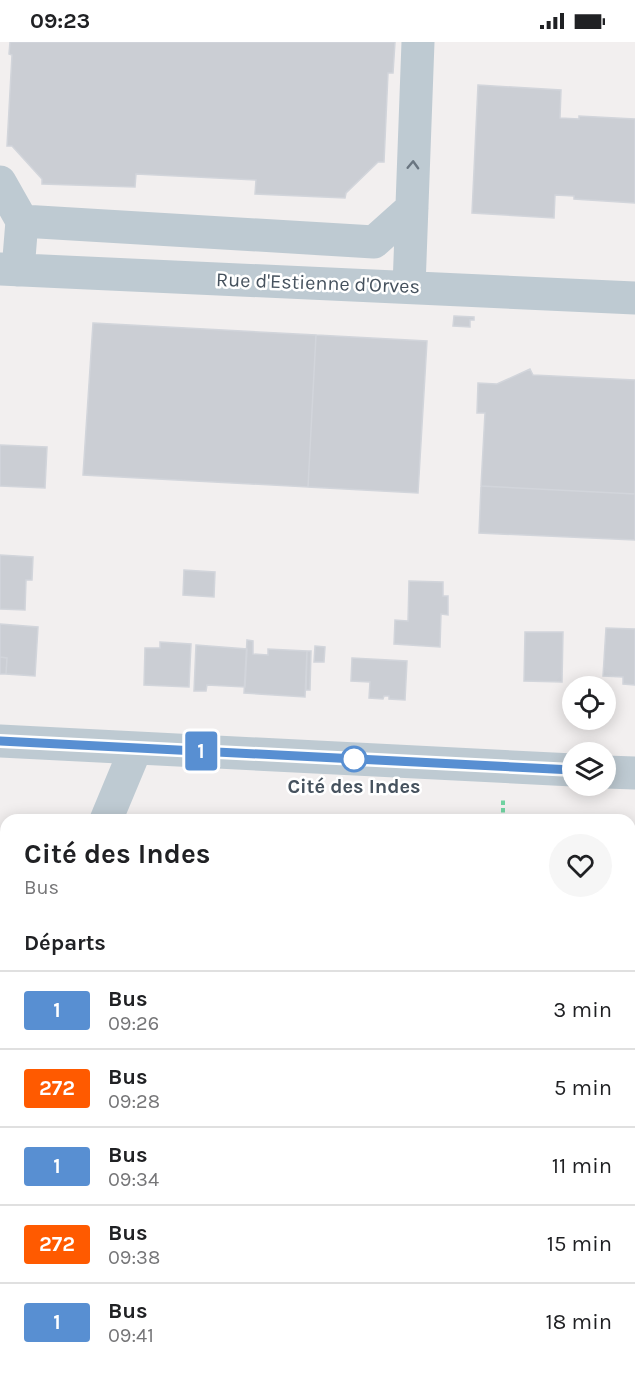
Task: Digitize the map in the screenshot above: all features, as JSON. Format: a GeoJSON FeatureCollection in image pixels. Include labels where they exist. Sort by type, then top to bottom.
{"type":"FeatureCollection","features":[{"type":"Feature","properties":{"kind":"street"},"geometry":{"type":"LineString","coordinates":[[409,287],[418,42]]}},
{"type":"Feature","properties":{"kind":"street"},"geometry":{"type":"LineString","coordinates":[[0,182],[22,221],[9,269]]}},
{"type":"Feature","properties":{"kind":"street"},"geometry":{"type":"LineString","coordinates":[[22,221],[374,242],[412,208]]}},
{"type":"Feature","properties":{"kind":"street","name":"Rue d'Estienne d'Orves"},"geometry":{"type":"LineString","coordinates":[[9,269],[635,298]]}},
{"type":"Feature","properties":{"kind":"street"},"geometry":{"type":"LineString","coordinates":[[0,741],[562,769]]}},
{"type":"Feature","properties":{"kind":"street"},"geometry":{"type":"LineString","coordinates":[[108,814],[136,748]]}},
{"type":"Feature","properties":{"kind":"street"},"geometry":{"type":"LineString","coordinates":[[616,772],[635,773]]}},
{"type":"Feature","properties":{"kind":"building"},"geometry":{"type":"Polygon","coordinates":[[[10,42],[395,42],[393,73],[388,73],[384,162],[378,162],[346,193],[345,198],[255,194],[256,180],[136,174],[135,187],[42,184],[42,179],[12,146],[7,146],[12,55],[9,54],[10,42]]]}},
{"type":"Feature","properties":{"kind":"building"},"geometry":{"type":"Polygon","coordinates":[[[478,85],[561,90],[560,118],[579,119],[579,116],[635,119],[635,203],[574,199],[574,196],[555,195],[554,218],[472,213],[478,85]]]}},
{"type":"Feature","properties":{"kind":"building"},"geometry":{"type":"Polygon","coordinates":[[[454,316],[474,317],[474,320],[470,320],[470,327],[453,326],[454,316]]]}},
{"type":"Feature","properties":{"kind":"building"},"geometry":{"type":"Polygon","coordinates":[[[93,323],[316,335],[308,487],[83,475],[93,323]]]}},
{"type":"Feature","properties":{"kind":"building"},"geometry":{"type":"Polygon","coordinates":[[[316,335],[427,341],[418,493],[308,487],[316,335]]]}},
{"type":"Feature","properties":{"kind":"building"},"geometry":{"type":"Polygon","coordinates":[[[530,369],[533,375],[635,380],[635,494],[481,486],[485,413],[477,413],[478,383],[497,384],[530,369]]]}},
{"type":"Feature","properties":{"kind":"building"},"geometry":{"type":"Polygon","coordinates":[[[0,445],[47,447],[45,488],[0,486],[0,445]]]}},
{"type":"Feature","properties":{"kind":"building"},"geometry":{"type":"Polygon","coordinates":[[[481,486],[635,494],[635,540],[479,533],[481,486]]]}},
{"type":"Feature","properties":{"kind":"building"},"geometry":{"type":"Polygon","coordinates":[[[0,555],[33,557],[32,580],[26,580],[25,610],[0,609],[0,555]]]}},
{"type":"Feature","properties":{"kind":"building"},"geometry":{"type":"Polygon","coordinates":[[[184,570],[215,572],[214,597],[183,595],[184,570]]]}},
{"type":"Feature","properties":{"kind":"building"},"geometry":{"type":"Polygon","coordinates":[[[409,581],[443,582],[443,596],[448,596],[448,615],[441,614],[440,647],[394,644],[395,620],[408,621],[409,581]]]}},
{"type":"Feature","properties":{"kind":"building"},"geometry":{"type":"Polygon","coordinates":[[[0,624],[38,627],[35,676],[6,674],[7,658],[0,657],[0,624]]]}},
{"type":"Feature","properties":{"kind":"building"},"geometry":{"type":"Polygon","coordinates":[[[606,628],[635,629],[635,685],[623,684],[623,677],[603,676],[606,628]]]}},
{"type":"Feature","properties":{"kind":"building"},"geometry":{"type":"Polygon","coordinates":[[[525,632],[563,632],[562,682],[524,681],[525,632]]]}},
{"type":"Feature","properties":{"kind":"building"},"geometry":{"type":"Polygon","coordinates":[[[247,640],[253,641],[253,654],[268,655],[268,649],[307,651],[305,697],[244,693],[247,640]]]}},
{"type":"Feature","properties":{"kind":"building"},"geometry":{"type":"Polygon","coordinates":[[[160,642],[191,644],[189,687],[144,685],[145,648],[160,648],[160,642]]]}},
{"type":"Feature","properties":{"kind":"building"},"geometry":{"type":"Polygon","coordinates":[[[196,645],[247,649],[245,687],[207,685],[206,691],[194,691],[196,645]]]}},
{"type":"Feature","properties":{"kind":"building"},"geometry":{"type":"Polygon","coordinates":[[[315,646],[325,647],[324,662],[314,662],[315,646]]]}},
{"type":"Feature","properties":{"kind":"building"},"geometry":{"type":"Polygon","coordinates":[[[307,651],[311,651],[310,690],[306,690],[307,651]]]}},
{"type":"Feature","properties":{"kind":"building"},"geometry":{"type":"Polygon","coordinates":[[[0,657],[7,658],[6,674],[0,674],[0,657]]]}},
{"type":"Feature","properties":{"kind":"building"},"geometry":{"type":"Polygon","coordinates":[[[352,658],[407,661],[405,700],[389,699],[389,696],[384,696],[383,699],[369,698],[370,682],[351,681],[352,658]]]}},
{"type":"Feature","properties":{"kind":"bus line","name":"1"},"geometry":{"type":"LineString","coordinates":[[0,741],[562,769]]}},
{"type":"Feature","properties":{"kind":"place","name":"Cité des Indes"},"geometry":{"type":"Point","coordinates":[354,759]}}]}
